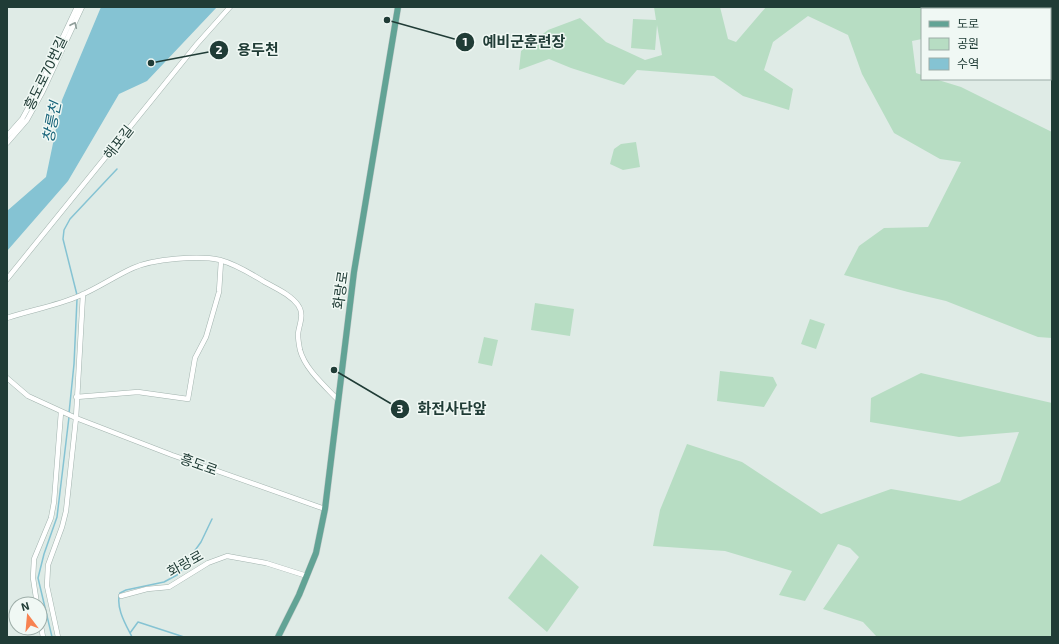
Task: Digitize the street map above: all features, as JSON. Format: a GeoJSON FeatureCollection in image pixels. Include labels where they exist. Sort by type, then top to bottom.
{"type":"FeatureCollection","features":[{"type":"Feature","properties":{"kind":"main road","name":"화랑로"},"geometry":{"type":"LineString","coordinates":[[278,637],[299,595],[316,553],[325,509],[354,272],[398,7]]}},
{"type":"Feature","properties":{"kind":"street","name":"흥도로70번길"},"geometry":{"type":"LineString","coordinates":[[7,136],[22,119],[38,90],[76,7]]}},
{"type":"Feature","properties":{"kind":"street"},"geometry":{"type":"LineString","coordinates":[[7,143],[27,120],[42,93],[82,7]]}},
{"type":"Feature","properties":{"kind":"street","name":"해포길"},"geometry":{"type":"LineString","coordinates":[[7,279],[192,49],[230,7]]}},
{"type":"Feature","properties":{"kind":"street"},"geometry":{"type":"LineString","coordinates":[[7,318],[81,295],[135,267],[150,263],[179,259],[206,258],[221,260],[247,272],[291,298],[298,305],[302,318],[298,335],[300,350],[313,373],[338,400]]}},
{"type":"Feature","properties":{"kind":"street"},"geometry":{"type":"LineString","coordinates":[[76,397],[138,392],[188,399],[195,358],[206,337],[219,292],[221,260]]}},
{"type":"Feature","properties":{"kind":"street"},"geometry":{"type":"LineString","coordinates":[[58,637],[47,586],[48,565],[66,512],[76,397],[81,295]]}},
{"type":"Feature","properties":{"kind":"street"},"geometry":{"type":"LineString","coordinates":[[7,378],[28,396],[62,412],[52,513],[34,559],[33,578],[35,596]]}},
{"type":"Feature","properties":{"kind":"street","name":"흥도로"},"geometry":{"type":"LineString","coordinates":[[62,412],[74,418],[325,509]]}},
{"type":"Feature","properties":{"kind":"street","name":"화랑로"},"geometry":{"type":"LineString","coordinates":[[121,596],[148,589],[169,587],[208,563],[227,556],[266,563],[307,576]]}},
{"type":"Feature","properties":{"kind":"green space"},"geometry":{"type":"Polygon","coordinates":[[[654,7],[720,7],[728,39],[736,42],[766,7],[1052,7],[1051,12],[1051,8],[921,8],[921,39],[912,41],[916,73],[921,75],[921,80],[938,80],[961,87],[1052,132],[1052,338],[1038,337],[946,301],[844,275],[859,246],[884,228],[928,227],[961,162],[940,159],[894,133],[862,74],[848,35],[808,16],[773,42],[764,70],[793,89],[789,110],[743,96],[714,76],[637,70],[624,85],[571,68],[549,59],[519,70],[521,51],[548,30],[580,18],[606,42],[645,60],[662,55],[657,25],[655,50],[631,48],[633,19],[656,20],[654,7]]]}},
{"type":"Feature","properties":{"kind":"green space"},"geometry":{"type":"Polygon","coordinates":[[[1051,25],[1052,27],[1051,76],[1051,25]]]}},
{"type":"Feature","properties":{"kind":"green space"},"geometry":{"type":"Polygon","coordinates":[[[636,142],[640,167],[623,170],[610,164],[614,149],[621,144],[636,142]]]}},
{"type":"Feature","properties":{"kind":"green space"},"geometry":{"type":"Polygon","coordinates":[[[535,303],[574,309],[570,336],[531,330],[535,303]]]}},
{"type":"Feature","properties":{"kind":"green space"},"geometry":{"type":"Polygon","coordinates":[[[810,319],[825,324],[816,349],[801,344],[810,319]]]}},
{"type":"Feature","properties":{"kind":"green space"},"geometry":{"type":"Polygon","coordinates":[[[484,337],[498,340],[492,366],[478,363],[484,337]]]}},
{"type":"Feature","properties":{"kind":"green space"},"geometry":{"type":"Polygon","coordinates":[[[720,371],[773,377],[777,385],[764,407],[717,401],[720,371]]]}},
{"type":"Feature","properties":{"kind":"green space"},"geometry":{"type":"Polygon","coordinates":[[[921,373],[1052,403],[1052,637],[877,637],[863,622],[823,609],[859,557],[850,548],[838,544],[805,601],[779,595],[792,571],[725,551],[653,546],[660,510],[687,444],[742,462],[821,514],[891,489],[960,501],[1000,482],[1019,432],[959,437],[870,422],[871,398],[921,373]]]}},
{"type":"Feature","properties":{"kind":"green space"},"geometry":{"type":"Polygon","coordinates":[[[541,554],[579,587],[547,632],[508,598],[541,554]]]}},
{"type":"Feature","properties":{"kind":"water"},"geometry":{"type":"Polygon","coordinates":[[[101,7],[217,7],[147,81],[119,94],[68,181],[7,251],[7,211],[46,177],[62,100],[101,7]]]}},
{"type":"Feature","properties":{"kind":"waterway"},"geometry":{"type":"LineString","coordinates":[[77,295],[63,239],[64,230],[70,219],[117,169]]}},
{"type":"Feature","properties":{"kind":"waterway"},"geometry":{"type":"LineString","coordinates":[[69,413],[74,364],[77,299]]}},
{"type":"Feature","properties":{"kind":"waterway"},"geometry":{"type":"LineString","coordinates":[[52,637],[38,578],[44,554],[57,517],[69,417]]}},
{"type":"Feature","properties":{"kind":"waterway"},"geometry":{"type":"LineString","coordinates":[[132,637],[120,610],[120,593],[126,590],[164,582],[177,575],[187,564],[201,542],[212,519]]}},
{"type":"Feature","properties":{"kind":"waterway"},"geometry":{"type":"LineString","coordinates":[[130,633],[138,622],[184,637]]}},
{"type":"Feature","properties":{"kind":"place","name":"예비군훈련장"},"geometry":{"type":"Point","coordinates":[387,20]}},
{"type":"Feature","properties":{"kind":"place","name":"용두천"},"geometry":{"type":"Point","coordinates":[151,63]}},
{"type":"Feature","properties":{"kind":"place","name":"화전사단앞"},"geometry":{"type":"Point","coordinates":[334,370]}},
{"type":"Feature","properties":{"kind":"water label","name":"창릉천"},"geometry":{"type":"Point","coordinates":[51,122]}}]}
